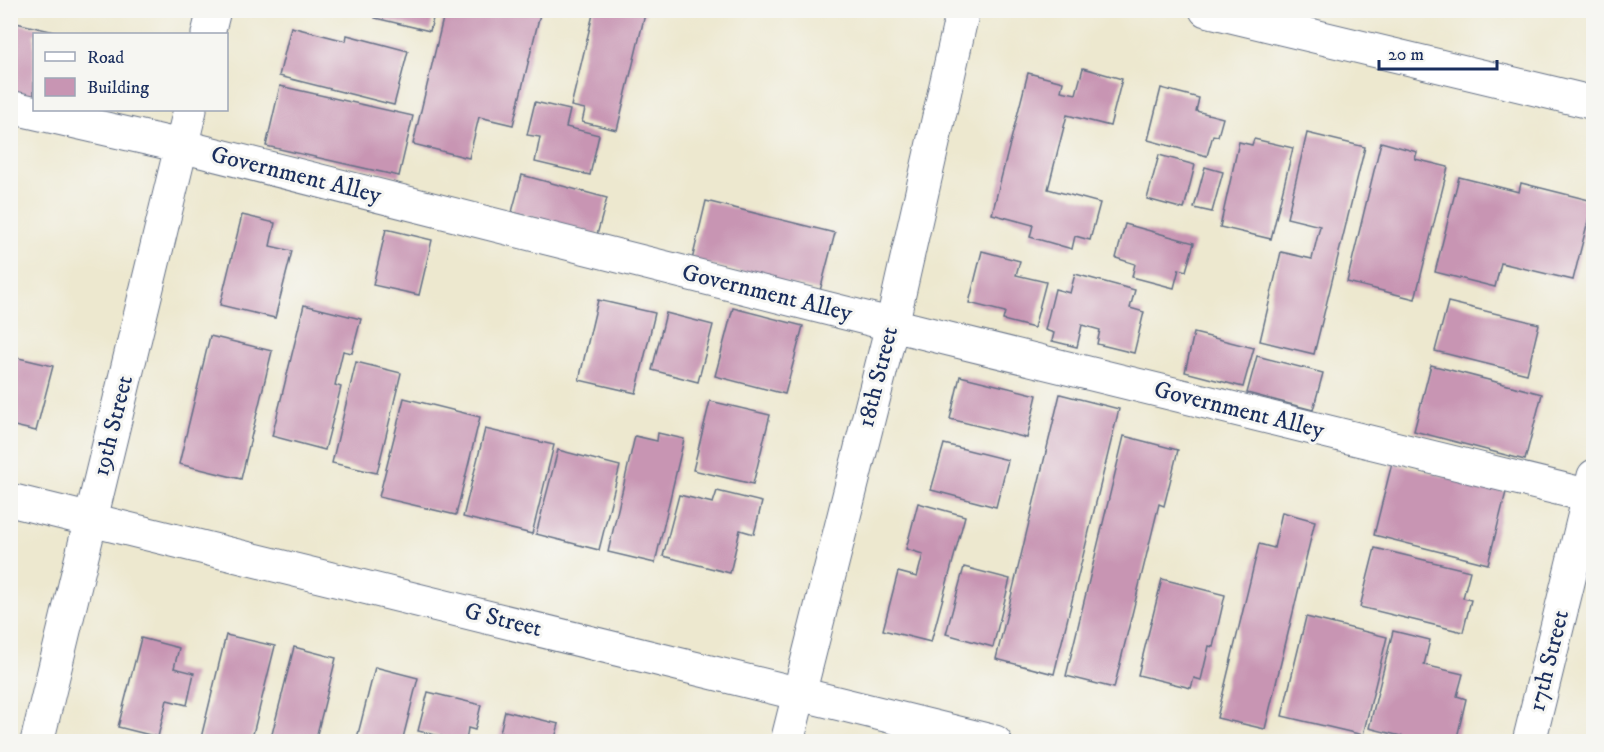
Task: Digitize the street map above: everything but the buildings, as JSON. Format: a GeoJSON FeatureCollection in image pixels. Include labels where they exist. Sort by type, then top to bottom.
{"type":"FeatureCollection","features":[{"type":"Feature","properties":{"kind":"street"},"geometry":{"type":"LineString","coordinates":[[208,33],[214,10]]}},
{"type":"Feature","properties":{"kind":"street","name":"18th Street"},"geometry":{"type":"LineString","coordinates":[[787,741],[892,325],[963,10]]}},
{"type":"Feature","properties":{"kind":"street"},"geometry":{"type":"LineString","coordinates":[[1206,10],[1593,103]]}},
{"type":"Feature","properties":{"kind":"street","name":"Government Alley"},"geometry":{"type":"LineString","coordinates":[[10,107],[181,146],[892,325],[1592,489]]}},
{"type":"Feature","properties":{"kind":"street","name":"19th Street"},"geometry":{"type":"LineString","coordinates":[[36,741],[190,111]]}},
{"type":"Feature","properties":{"kind":"street","name":"17th Street"},"geometry":{"type":"LineString","coordinates":[[1529,741],[1592,489]]}},
{"type":"Feature","properties":{"kind":"street","name":"G Street"},"geometry":{"type":"LineString","coordinates":[[15,501],[995,741]]}}]}
